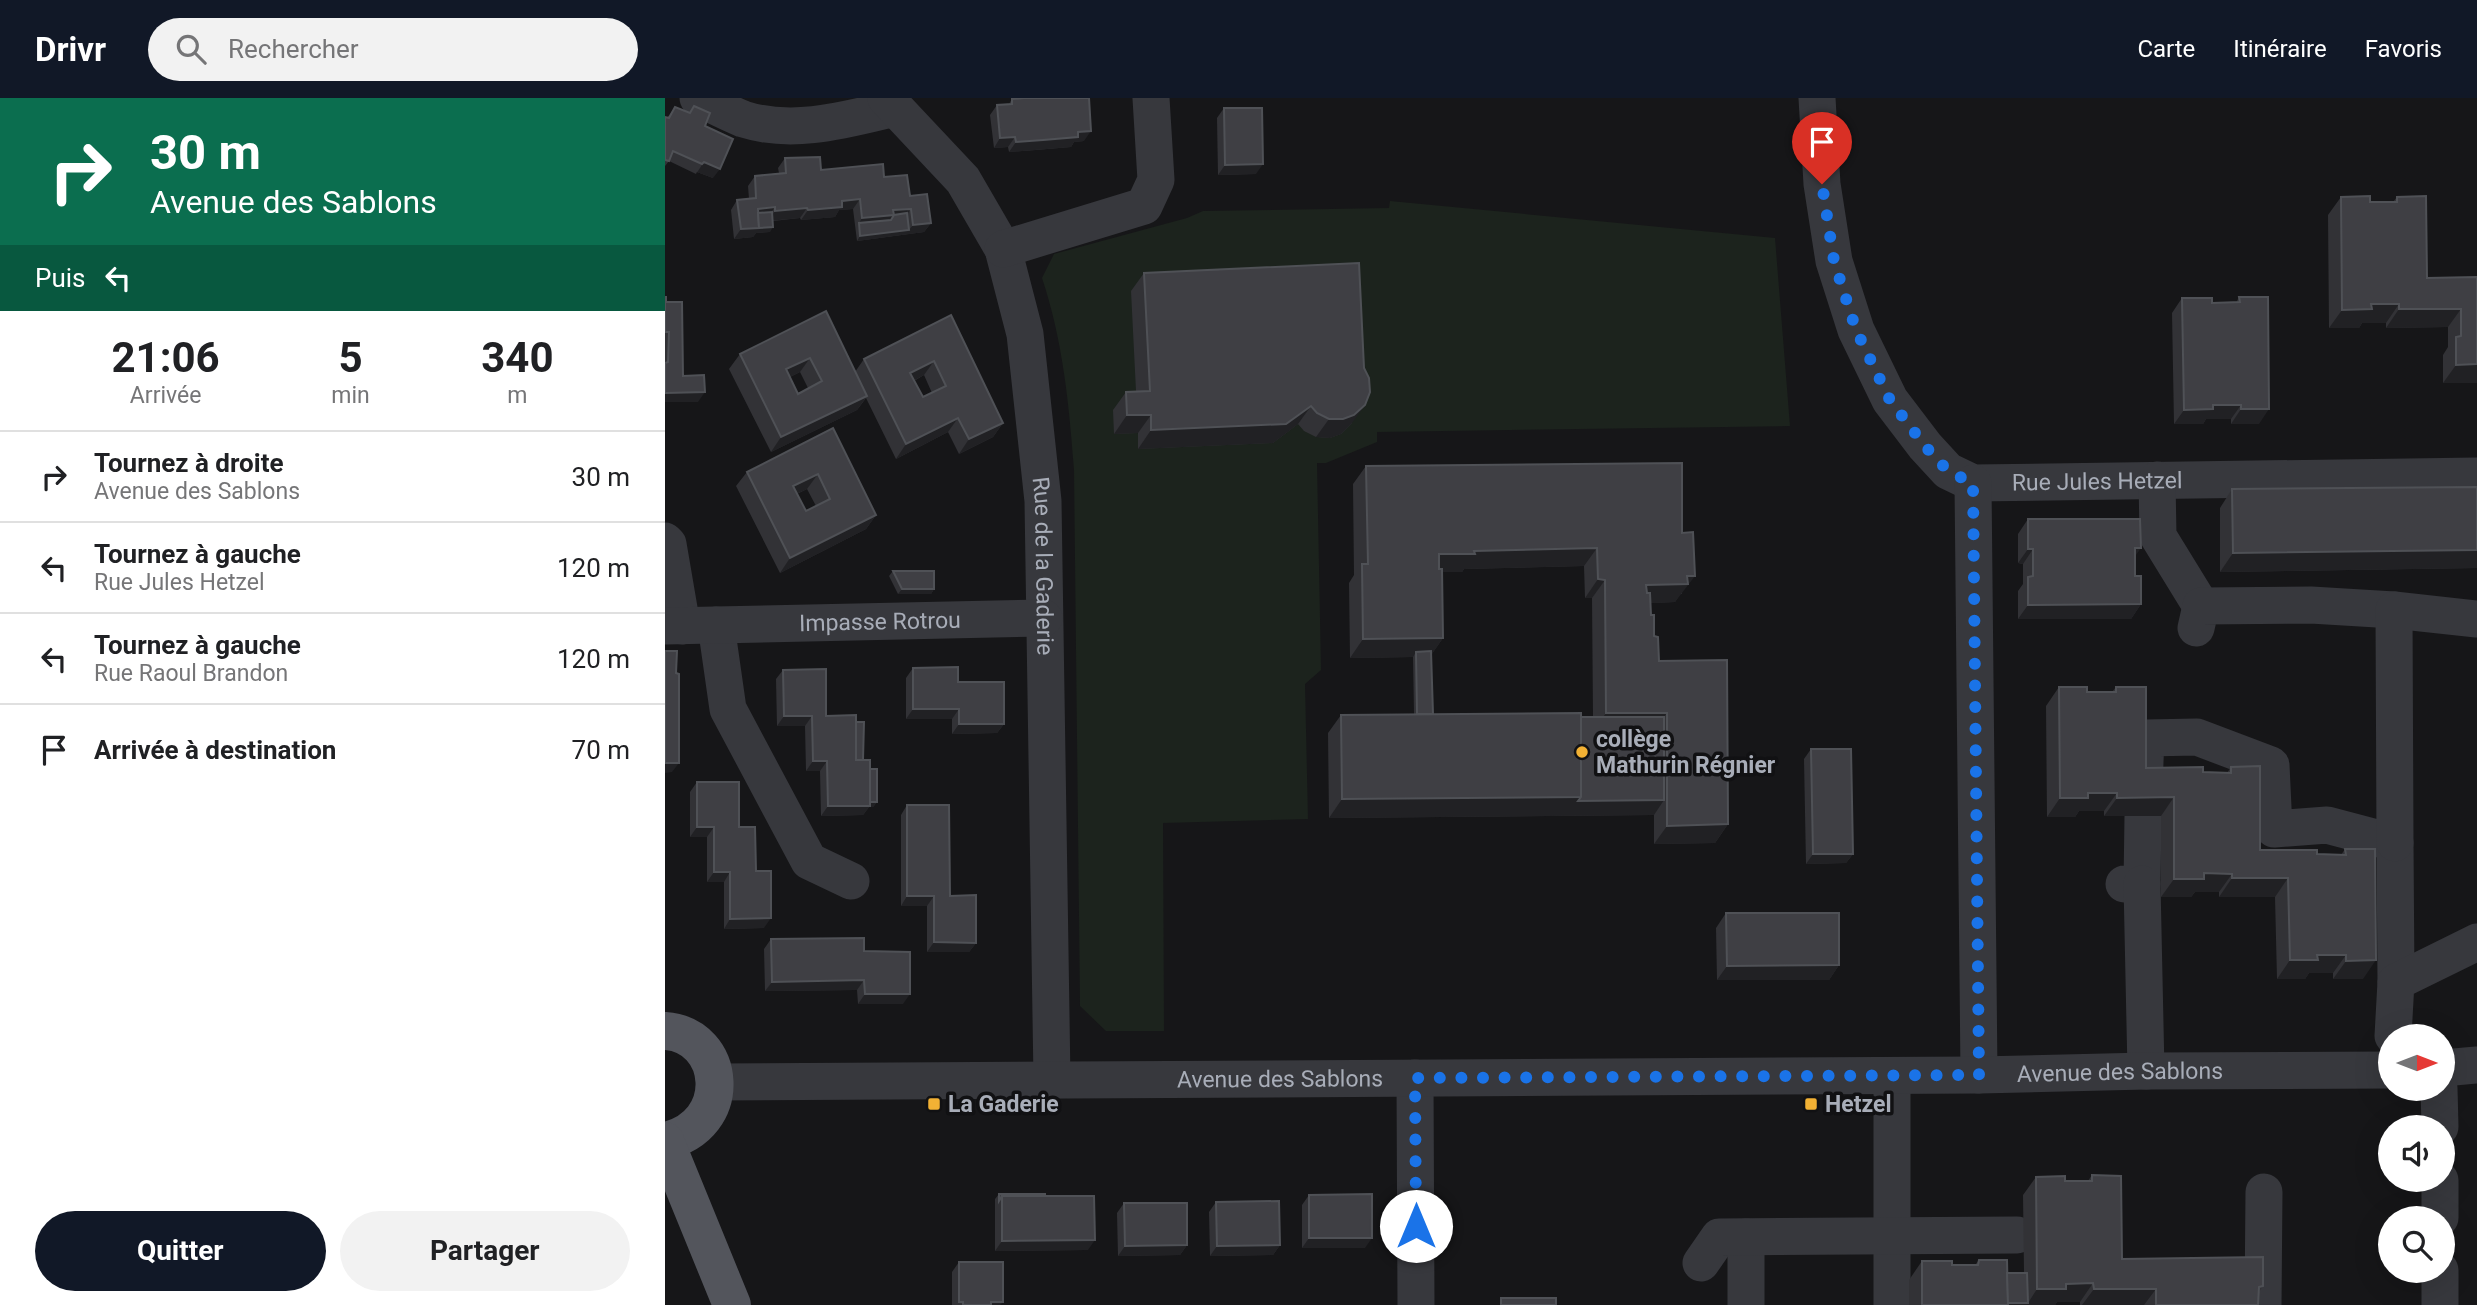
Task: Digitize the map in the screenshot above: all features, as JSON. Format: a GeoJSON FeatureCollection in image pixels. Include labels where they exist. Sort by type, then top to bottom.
{"type":"FeatureCollection","features":[{"type":"Feature","properties":{"kind":"main road"},"geometry":{"type":"LineString","coordinates":[[665,1031],[689,1038],[702,1049],[711,1065],[715,1082],[713,1100],[706,1117],[693,1130],[665,1141],[732,1305]]}},
{"type":"Feature","properties":{"kind":"street"},"geometry":{"type":"LineString","coordinates":[[698,98],[744,119],[789,127],[837,122],[890,103]]}},
{"type":"Feature","properties":{"kind":"street"},"geometry":{"type":"LineString","coordinates":[[1003,248],[1144,206],[1156,180],[1150,98]]}},
{"type":"Feature","properties":{"kind":"street"},"geometry":{"type":"LineString","coordinates":[[1817,98],[1822,184],[1834,261],[1856,330],[1890,400],[1925,446],[1948,471],[1973,483],[1979,1075]]}},
{"type":"Feature","properties":{"kind":"street","name":"Rue de la Gaderie"},"geometry":{"type":"LineString","coordinates":[[890,103],[963,180],[1003,248],[1025,334],[1042,501],[1052,1080]]}},
{"type":"Feature","properties":{"kind":"street","name":"Rue Jules Hetzel"},"geometry":{"type":"LineString","coordinates":[[1973,483],[2477,476]]}},
{"type":"Feature","properties":{"kind":"street"},"geometry":{"type":"LineString","coordinates":[[2157,480],[2158,536],[2199,617],[2325,619],[2394,610],[2477,620]]}},
{"type":"Feature","properties":{"kind":"street"},"geometry":{"type":"LineString","coordinates":[[665,541],[668,544],[688,626],[728,709],[809,861],[851,881]]}},
{"type":"Feature","properties":{"kind":"street"},"geometry":{"type":"LineString","coordinates":[[2394,610],[2396,982],[2394,1024]]}},
{"type":"Feature","properties":{"kind":"street","name":"Impasse Rotrou"},"geometry":{"type":"LineString","coordinates":[[688,626],[1044,618]]}},
{"type":"Feature","properties":{"kind":"street"},"geometry":{"type":"LineString","coordinates":[[2146,1071],[2133,884],[2144,801],[2146,738],[2197,737],[2271,765],[2274,829],[2327,825],[2395,843]]}},
{"type":"Feature","properties":{"kind":"street"},"geometry":{"type":"LineString","coordinates":[[2396,982],[2477,942]]}},
{"type":"Feature","properties":{"kind":"street"},"geometry":{"type":"LineString","coordinates":[[2455,1067],[2477,1065]]}},
{"type":"Feature","properties":{"kind":"street","name":"Avenue des Sablons"},"geometry":{"type":"LineString","coordinates":[[715,1082],[1892,1076],[2378,1070]]}},
{"type":"Feature","properties":{"kind":"street"},"geometry":{"type":"LineString","coordinates":[[1892,1076],[1892,1305]]}},
{"type":"Feature","properties":{"kind":"street"},"geometry":{"type":"LineString","coordinates":[[1415,1078],[1416,1305]]}},
{"type":"Feature","properties":{"kind":"street"},"geometry":{"type":"LineString","coordinates":[[2263,1305],[2264,1192]]}},
{"type":"Feature","properties":{"kind":"street"},"geometry":{"type":"LineString","coordinates":[[1702,1263],[1719,1237],[2017,1235]]}},
{"type":"Feature","properties":{"kind":"street"},"geometry":{"type":"LineString","coordinates":[[1746,1237],[1746,1305]]}},
{"type":"Feature","properties":{"kind":"street"},"geometry":{"type":"LineString","coordinates":[[2440,1283],[2440,1305]]}},
{"type":"Feature","properties":{"kind":"shaded area"},"geometry":{"type":"Polygon","coordinates":[[[1390,201],[1775,238],[1790,426],[1377,432],[1377,442],[1326,463],[1317,463],[1321,670],[1305,684],[1308,819],[1163,823],[1164,1031],[1106,1031],[1080,1006],[1074,470],[1060,349],[1042,278],[1054,254],[1187,218],[1203,211],[1389,208],[1390,201]]]}},
{"type":"Feature","properties":{"kind":"building"},"geometry":{"type":"Polygon","coordinates":[[[1089,98],[1091,131],[1078,132],[1078,137],[1043,140],[1016,142],[1015,137],[1000,138],[997,105],[1012,104],[1012,99],[1089,98]]]}},
{"type":"Feature","properties":{"kind":"building"},"geometry":{"type":"Polygon","coordinates":[[[694,106],[710,113],[705,126],[733,139],[720,169],[673,151],[669,161],[665,160],[665,117],[669,118],[675,107],[690,113],[694,106]]]}},
{"type":"Feature","properties":{"kind":"building"},"geometry":{"type":"Polygon","coordinates":[[[1224,108],[1262,108],[1263,164],[1225,165],[1224,108]]]}},
{"type":"Feature","properties":{"kind":"building"},"geometry":{"type":"Polygon","coordinates":[[[820,157],[821,170],[883,164],[884,177],[907,175],[910,196],[927,194],[931,223],[913,225],[911,209],[893,210],[894,215],[862,218],[860,199],[842,201],[842,207],[775,211],[775,207],[758,209],[759,228],[741,229],[737,200],[756,198],[755,176],[786,173],[785,158],[820,157]]]}},
{"type":"Feature","properties":{"kind":"building"},"geometry":{"type":"Polygon","coordinates":[[[2370,196],[2370,202],[2397,202],[2397,197],[2426,196],[2427,278],[2477,277],[2477,364],[2456,365],[2456,337],[2461,336],[2461,309],[2399,309],[2399,304],[2371,304],[2372,309],[2342,310],[2341,197],[2370,196]]]}},
{"type":"Feature","properties":{"kind":"building"},"geometry":{"type":"Polygon","coordinates":[[[772,212],[773,227],[759,228],[758,213],[772,212]]]}},
{"type":"Feature","properties":{"kind":"building"},"geometry":{"type":"Polygon","coordinates":[[[907,213],[909,230],[860,236],[859,223],[891,220],[894,215],[907,213]]]}},
{"type":"Feature","properties":{"kind":"building"},"geometry":{"type":"Polygon","coordinates":[[[1359,263],[1364,368],[1369,378],[1370,392],[1365,405],[1354,415],[1343,419],[1329,419],[1317,413],[1311,406],[1286,424],[1151,430],[1151,415],[1127,415],[1126,392],[1150,391],[1144,273],[1359,263]]]}},
{"type":"Feature","properties":{"kind":"building"},"geometry":{"type":"Polygon","coordinates":[[[665,297],[666,302],[682,302],[683,376],[704,375],[705,392],[665,393],[669,332],[665,332],[665,297]]]}},
{"type":"Feature","properties":{"kind":"building"},"geometry":{"type":"Polygon","coordinates":[[[2239,297],[2268,297],[2269,409],[2213,405],[2213,409],[2184,410],[2182,298],[2212,298],[2212,303],[2240,302],[2239,297]]]}},
{"type":"Feature","properties":{"kind":"building"},"geometry":{"type":"Polygon","coordinates":[[[826,311],[867,396],[781,437],[740,354],[826,311]],[[810,358],[786,369],[798,394],[822,381],[810,358]]]}},
{"type":"Feature","properties":{"kind":"building"},"geometry":{"type":"Polygon","coordinates":[[[951,315],[1003,423],[969,439],[958,418],[906,444],[864,359],[951,315]],[[934,361],[910,373],[923,397],[946,386],[934,361]]]}},
{"type":"Feature","properties":{"kind":"building"},"geometry":{"type":"Polygon","coordinates":[[[833,428],[876,515],[790,558],[747,472],[833,428]],[[818,474],[793,486],[806,511],[830,499],[818,474]]]}},
{"type":"Feature","properties":{"kind":"building"},"geometry":{"type":"Polygon","coordinates":[[[1682,463],[1682,533],[1693,532],[1695,576],[1687,576],[1688,584],[1646,585],[1647,593],[1650,593],[1651,615],[1654,615],[1654,636],[1658,637],[1659,661],[1727,660],[1728,824],[1667,826],[1667,713],[1606,713],[1605,580],[1598,579],[1597,548],[1439,554],[1439,569],[1442,569],[1443,638],[1363,639],[1362,564],[1368,564],[1366,466],[1682,463]]]}},
{"type":"Feature","properties":{"kind":"building"},"geometry":{"type":"Polygon","coordinates":[[[2477,487],[2477,550],[2233,553],[2232,489],[2477,487]]]}},
{"type":"Feature","properties":{"kind":"building"},"geometry":{"type":"Polygon","coordinates":[[[2028,519],[2140,519],[2141,548],[2135,548],[2135,576],[2141,576],[2141,604],[2028,605],[2028,577],[2033,576],[2033,549],[2028,549],[2028,519]]]}},
{"type":"Feature","properties":{"kind":"building"},"geometry":{"type":"Polygon","coordinates":[[[893,571],[934,571],[934,589],[902,589],[893,571]]]}},
{"type":"Feature","properties":{"kind":"building"},"geometry":{"type":"Polygon","coordinates":[[[665,651],[677,651],[679,763],[665,763],[665,651]]]}},
{"type":"Feature","properties":{"kind":"building"},"geometry":{"type":"Polygon","coordinates":[[[1431,651],[1433,714],[1417,714],[1416,652],[1431,651]]]}},
{"type":"Feature","properties":{"kind":"building"},"geometry":{"type":"Polygon","coordinates":[[[958,667],[958,682],[1004,682],[1004,724],[959,724],[959,709],[913,709],[913,668],[958,667]]]}},
{"type":"Feature","properties":{"kind":"building"},"geometry":{"type":"Polygon","coordinates":[[[826,669],[826,716],[856,715],[856,760],[870,760],[870,806],[828,806],[827,761],[813,761],[812,716],[784,716],[783,670],[826,669]]]}},
{"type":"Feature","properties":{"kind":"building"},"geometry":{"type":"Polygon","coordinates":[[[2059,687],[2087,687],[2087,692],[2116,692],[2116,687],[2146,687],[2146,768],[2203,767],[2203,772],[2231,773],[2231,767],[2260,766],[2260,850],[2317,850],[2317,854],[2346,855],[2345,849],[2375,849],[2376,960],[2346,961],[2346,955],[2317,955],[2318,960],[2290,960],[2288,878],[2232,878],[2232,874],[2204,873],[2204,879],[2174,879],[2174,797],[2117,798],[2117,793],[2088,793],[2088,798],[2060,798],[2059,687]]]}},
{"type":"Feature","properties":{"kind":"building"},"geometry":{"type":"Polygon","coordinates":[[[1581,713],[1581,797],[1342,799],[1341,715],[1581,713]]]}},
{"type":"Feature","properties":{"kind":"building"},"geometry":{"type":"Polygon","coordinates":[[[1581,717],[1664,717],[1664,800],[1578,801],[1581,797],[1581,717]]]}},
{"type":"Feature","properties":{"kind":"building"},"geometry":{"type":"Polygon","coordinates":[[[856,722],[864,722],[863,760],[856,760],[856,722]]]}},
{"type":"Feature","properties":{"kind":"building"},"geometry":{"type":"Polygon","coordinates":[[[1811,749],[1851,749],[1853,854],[1813,854],[1811,749]]]}},
{"type":"Feature","properties":{"kind":"building"},"geometry":{"type":"Polygon","coordinates":[[[870,769],[877,769],[877,802],[870,802],[870,769]]]}},
{"type":"Feature","properties":{"kind":"building"},"geometry":{"type":"Polygon","coordinates":[[[697,782],[739,782],[739,827],[755,827],[756,871],[771,871],[771,918],[730,919],[730,872],[714,872],[714,827],[697,827],[697,782]]]}},
{"type":"Feature","properties":{"kind":"building"},"geometry":{"type":"Polygon","coordinates":[[[907,805],[949,805],[950,896],[976,895],[976,943],[934,942],[934,896],[907,896],[907,805]]]}},
{"type":"Feature","properties":{"kind":"building"},"geometry":{"type":"Polygon","coordinates":[[[1726,913],[1839,913],[1839,965],[1727,966],[1726,913]]]}},
{"type":"Feature","properties":{"kind":"building"},"geometry":{"type":"Polygon","coordinates":[[[864,938],[864,951],[910,952],[910,994],[865,994],[864,980],[772,982],[771,939],[864,938]]]}},
{"type":"Feature","properties":{"kind":"building"},"geometry":{"type":"Polygon","coordinates":[[[2092,1175],[2121,1176],[2122,1259],[2263,1257],[2263,1286],[2259,1287],[2258,1305],[2156,1305],[2156,1289],[2094,1289],[2093,1283],[2066,1284],[2066,1289],[2037,1289],[2036,1177],[2065,1176],[2065,1181],[2092,1181],[2092,1175]]]}},
{"type":"Feature","properties":{"kind":"building"},"geometry":{"type":"Polygon","coordinates":[[[999,1194],[1045,1196],[1002,1196],[999,1201],[999,1194]]]}},
{"type":"Feature","properties":{"kind":"building"},"geometry":{"type":"Polygon","coordinates":[[[1372,1194],[1372,1238],[1309,1238],[1309,1195],[1372,1194]]]}},
{"type":"Feature","properties":{"kind":"building"},"geometry":{"type":"Polygon","coordinates":[[[1002,1196],[1094,1196],[1095,1240],[1002,1241],[1002,1196]]]}},
{"type":"Feature","properties":{"kind":"building"},"geometry":{"type":"Polygon","coordinates":[[[1279,1201],[1280,1245],[1217,1246],[1216,1202],[1279,1201]]]}},
{"type":"Feature","properties":{"kind":"building"},"geometry":{"type":"Polygon","coordinates":[[[1124,1203],[1187,1203],[1187,1245],[1125,1246],[1124,1203]]]}},
{"type":"Feature","properties":{"kind":"building"},"geometry":{"type":"Polygon","coordinates":[[[1979,1260],[2007,1260],[2008,1305],[1922,1305],[1922,1261],[1952,1261],[1952,1265],[1978,1265],[1979,1260]]]}},
{"type":"Feature","properties":{"kind":"building"},"geometry":{"type":"Polygon","coordinates":[[[959,1262],[1003,1262],[1003,1302],[963,1305],[963,1302],[959,1302],[959,1262]]]}},
{"type":"Feature","properties":{"kind":"building"},"geometry":{"type":"Polygon","coordinates":[[[2007,1273],[2027,1273],[2028,1303],[2008,1303],[2007,1273]]]}},
{"type":"Feature","properties":{"kind":"building"},"geometry":{"type":"Polygon","coordinates":[[[1501,1298],[1556,1298],[1556,1305],[1501,1305],[1501,1298]]]}},
{"type":"Feature","properties":{"kind":"place","name":"collège Mathurin Régnier"},"geometry":{"type":"Point","coordinates":[1582,752]}},
{"type":"Feature","properties":{"kind":"place","name":"La Gaderie"},"geometry":{"type":"Point","coordinates":[934,1104]}},
{"type":"Feature","properties":{"kind":"place","name":"Hetzel"},"geometry":{"type":"Point","coordinates":[1811,1104]}},
{"type":"Feature","properties":{"kind":"route"},"geometry":{"type":"LineString","coordinates":[[1416,1226],[1415,1078],[1979,1075],[1973,483],[1948,471],[1890,400],[1856,330],[1834,261],[1822,184]]}}]}
